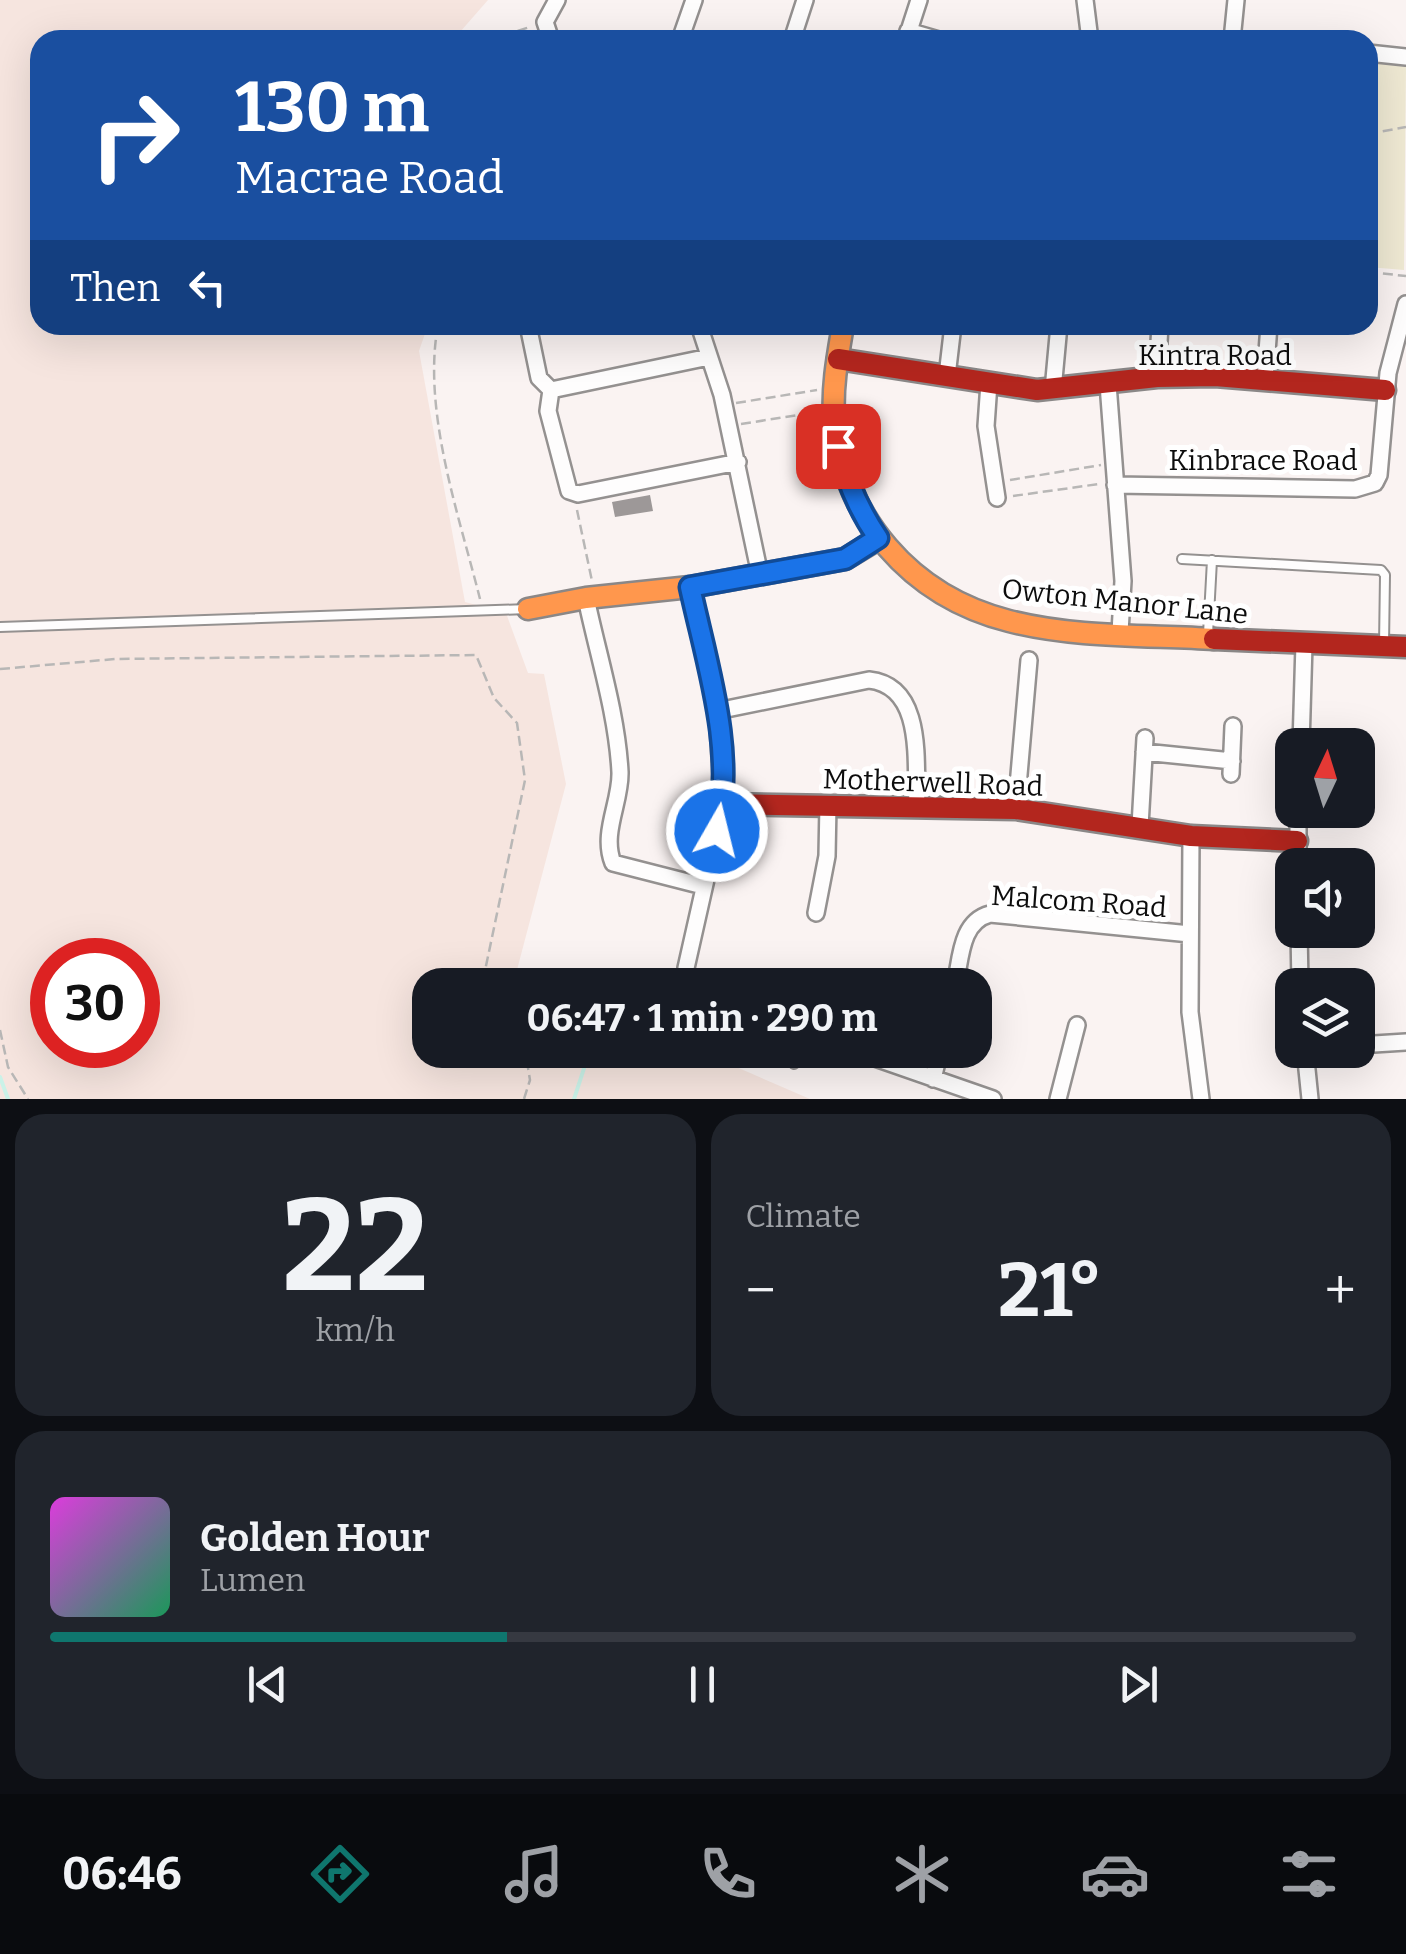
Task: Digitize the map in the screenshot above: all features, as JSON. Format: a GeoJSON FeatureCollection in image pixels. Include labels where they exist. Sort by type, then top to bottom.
{"type":"FeatureCollection","features":[{"type":"Feature","properties":{"kind":"street"},"geometry":{"type":"LineString","coordinates":[[548,30],[546,22],[557,0]]}},
{"type":"Feature","properties":{"kind":"street"},"geometry":{"type":"LineString","coordinates":[[684,30],[694,0]]}},
{"type":"Feature","properties":{"kind":"street"},"geometry":{"type":"LineString","coordinates":[[796,30],[806,0]]}},
{"type":"Feature","properties":{"kind":"street"},"geometry":{"type":"LineString","coordinates":[[909,30],[919,0]]}},
{"type":"Feature","properties":{"kind":"street"},"geometry":{"type":"LineString","coordinates":[[1085,0],[1089,30]]}},
{"type":"Feature","properties":{"kind":"street"},"geometry":{"type":"LineString","coordinates":[[1236,0],[1238,30]]}},
{"type":"Feature","properties":{"kind":"street"},"geometry":{"type":"LineString","coordinates":[[1378,54],[1406,57]]}},
{"type":"Feature","properties":{"kind":"street"},"geometry":{"type":"LineString","coordinates":[[1385,390],[1406,304]]}},
{"type":"Feature","properties":{"kind":"street"},"geometry":{"type":"LineString","coordinates":[[530,335],[539,378],[551,390]]}},
{"type":"Feature","properties":{"kind":"street"},"geometry":{"type":"LineString","coordinates":[[702,335],[725,404],[760,576]]}},
{"type":"Feature","properties":{"kind":"street","name":"Owton Manor Lane"},"geometry":{"type":"LineString","coordinates":[[842,335],[828,413],[845,474],[860,513],[878,538],[933,592],[982,614],[1013,622],[1207,638],[1395,647]]}},
{"type":"Feature","properties":{"kind":"street"},"geometry":{"type":"LineString","coordinates":[[947,376],[953,335]]}},
{"type":"Feature","properties":{"kind":"street"},"geometry":{"type":"LineString","coordinates":[[1053,390],[1058,335]]}},
{"type":"Feature","properties":{"kind":"street"},"geometry":{"type":"LineString","coordinates":[[1157,376],[1159,335]]}},
{"type":"Feature","properties":{"kind":"street"},"geometry":{"type":"LineString","coordinates":[[1265,378],[1268,335]]}},
{"type":"Feature","properties":{"kind":"street"},"geometry":{"type":"LineString","coordinates":[[551,390],[709,357]]}},
{"type":"Feature","properties":{"kind":"street","name":"Kintra Road"},"geometry":{"type":"LineString","coordinates":[[838,359],[1053,390],[1157,376],[1265,378],[1385,390]]}},
{"type":"Feature","properties":{"kind":"street"},"geometry":{"type":"LineString","coordinates":[[990,383],[986,426],[995,490]]}},
{"type":"Feature","properties":{"kind":"street"},"geometry":{"type":"LineString","coordinates":[[1108,384],[1123,581],[1120,632]]}},
{"type":"Feature","properties":{"kind":"street"},"geometry":{"type":"LineString","coordinates":[[551,390],[548,411],[570,491],[578,494],[738,462]]}},
{"type":"Feature","properties":{"kind":"street","name":"Kinbrace Road"},"geometry":{"type":"LineString","coordinates":[[1115,483],[1367,488],[1379,474],[1385,390]]}},
{"type":"Feature","properties":{"kind":"street"},"geometry":{"type":"LineString","coordinates":[[528,609],[760,576],[854,556],[878,538]]}},
{"type":"Feature","properties":{"kind":"street"},"geometry":{"type":"LineString","coordinates":[[686,968],[724,804],[717,711],[690,587]]}},
{"type":"Feature","properties":{"kind":"street"},"geometry":{"type":"LineString","coordinates":[[590,598],[618,749],[620,778],[608,845],[613,863],[704,886]]}},
{"type":"Feature","properties":{"kind":"street"},"geometry":{"type":"LineString","coordinates":[[1302,728],[1304,644]]}},
{"type":"Feature","properties":{"kind":"street"},"geometry":{"type":"LineString","coordinates":[[1016,809],[1030,660]]}},
{"type":"Feature","properties":{"kind":"street"},"geometry":{"type":"LineString","coordinates":[[717,711],[869,680],[893,686],[902,694],[910,713],[918,806]]}},
{"type":"Feature","properties":{"kind":"street"},"geometry":{"type":"LineString","coordinates":[[1140,826],[1144,745],[1231,767],[1233,726]]}},
{"type":"Feature","properties":{"kind":"street","name":"Motherwell Road"},"geometry":{"type":"LineString","coordinates":[[724,804],[1016,809],[1191,836],[1297,841]]}},
{"type":"Feature","properties":{"kind":"street"},"geometry":{"type":"LineString","coordinates":[[816,913],[827,856],[828,804]]}},
{"type":"Feature","properties":{"kind":"street"},"geometry":{"type":"LineString","coordinates":[[1297,828],[1297,848]]}},
{"type":"Feature","properties":{"kind":"street"},"geometry":{"type":"LineString","coordinates":[[1191,836],[1190,1012],[1201,1099]]}},
{"type":"Feature","properties":{"kind":"street","name":"Malcom Road"},"geometry":{"type":"LineString","coordinates":[[959,968],[968,929],[979,917],[990,914],[1190,934]]}},
{"type":"Feature","properties":{"kind":"street"},"geometry":{"type":"LineString","coordinates":[[1058,1099],[1076,1025]]}},
{"type":"Feature","properties":{"kind":"street"},"geometry":{"type":"LineString","coordinates":[[1375,1044],[1406,1042]]}},
{"type":"Feature","properties":{"kind":"street"},"geometry":{"type":"LineString","coordinates":[[902,1068],[993,1099]]}},
{"type":"Feature","properties":{"kind":"street"},"geometry":{"type":"LineString","coordinates":[[933,1079],[936,1068]]}},
{"type":"Feature","properties":{"kind":"street"},"geometry":{"type":"LineString","coordinates":[[1307,1068],[1310,1099]]}},
{"type":"Feature","properties":{"kind":"lane"},"geometry":{"type":"LineString","coordinates":[[1182,558],[1381,570],[1385,575],[1395,647]]}},
{"type":"Feature","properties":{"kind":"lane"},"geometry":{"type":"LineString","coordinates":[[1207,638],[1212,560]]}},
{"type":"Feature","properties":{"kind":"lane"},"geometry":{"type":"LineString","coordinates":[[0,627],[528,609]]}},
{"type":"Feature","properties":{"kind":"path"},"geometry":{"type":"LineString","coordinates":[[521,30],[546,22]]}},
{"type":"Feature","properties":{"kind":"path"},"geometry":{"type":"LineString","coordinates":[[1378,132],[1406,127]]}},
{"type":"Feature","properties":{"kind":"path"},"geometry":{"type":"LineString","coordinates":[[1378,273],[1406,276]]}},
{"type":"Feature","properties":{"kind":"path"},"geometry":{"type":"LineString","coordinates":[[436,335],[432,356],[434,391],[449,476],[482,610]]}},
{"type":"Feature","properties":{"kind":"path"},"geometry":{"type":"LineString","coordinates":[[725,404],[824,389]]}},
{"type":"Feature","properties":{"kind":"path"},"geometry":{"type":"LineString","coordinates":[[730,425],[828,413]]}},
{"type":"Feature","properties":{"kind":"path"},"geometry":{"type":"LineString","coordinates":[[995,490],[1113,463]]}},
{"type":"Feature","properties":{"kind":"path"},"geometry":{"type":"LineString","coordinates":[[995,490],[1115,483]]}},
{"type":"Feature","properties":{"kind":"path"},"geometry":{"type":"LineString","coordinates":[[578,494],[590,598]]}},
{"type":"Feature","properties":{"kind":"path"},"geometry":{"type":"LineString","coordinates":[[0,668],[116,659],[476,656],[494,698],[516,722],[525,780],[486,968]]}},
{"type":"Feature","properties":{"kind":"path"},"geometry":{"type":"LineString","coordinates":[[0,1030],[8,1067],[28,1099]]}},
{"type":"Feature","properties":{"kind":"path"},"geometry":{"type":"LineString","coordinates":[[524,1099],[530,1080],[528,1068]]}},
{"type":"Feature","properties":{"kind":"shaded area"},"geometry":{"type":"Polygon","coordinates":[[[0,0],[488,0],[462,30],[30,30],[30,335],[425,335],[419,351],[465,602],[506,613],[528,673],[544,674],[566,784],[517,968],[412,968],[412,1068],[739,1068],[810,1099],[0,1099],[0,0]]]}},
{"type":"Feature","properties":{"kind":"shaded area"},"geometry":{"type":"Polygon","coordinates":[[[1378,61],[1406,65],[1404,270],[1378,268],[1378,61]]]}},
{"type":"Feature","properties":{"kind":"building"},"geometry":{"type":"Polygon","coordinates":[[[650,495],[653,511],[615,517],[612,502],[650,495]]]}},
{"type":"Feature","properties":{"kind":"waterway"},"geometry":{"type":"LineString","coordinates":[[574,1099],[584,1068]]}},
{"type":"Feature","properties":{"kind":"waterway"},"geometry":{"type":"LineString","coordinates":[[0,1077],[8,1099]]}},
{"type":"Feature","properties":{"kind":"traffic: slow"},"geometry":{"type":"LineString","coordinates":[[841,335],[834,393],[840,453],[851,488],[867,519],[913,572],[941,593],[1009,621],[1085,633],[1214,639]]}},
{"type":"Feature","properties":{"kind":"traffic: slow"},"geometry":{"type":"LineString","coordinates":[[528,609],[586,598],[690,587],[845,559],[878,539]]}},
{"type":"Feature","properties":{"kind":"traffic: jam"},"geometry":{"type":"LineString","coordinates":[[838,359],[1037,390],[1157,377],[1215,376],[1385,390]]}},
{"type":"Feature","properties":{"kind":"traffic: jam"},"geometry":{"type":"LineString","coordinates":[[1214,639],[1406,647]]}},
{"type":"Feature","properties":{"kind":"traffic: jam"},"geometry":{"type":"LineString","coordinates":[[723,804],[1016,809],[1191,836],[1297,841]]}},
{"type":"Feature","properties":{"kind":"route"},"geometry":{"type":"LineString","coordinates":[[717,831],[724,804],[723,764],[717,711],[690,587],[845,559],[872,544],[878,538],[860,513],[838,446]]}}]}
